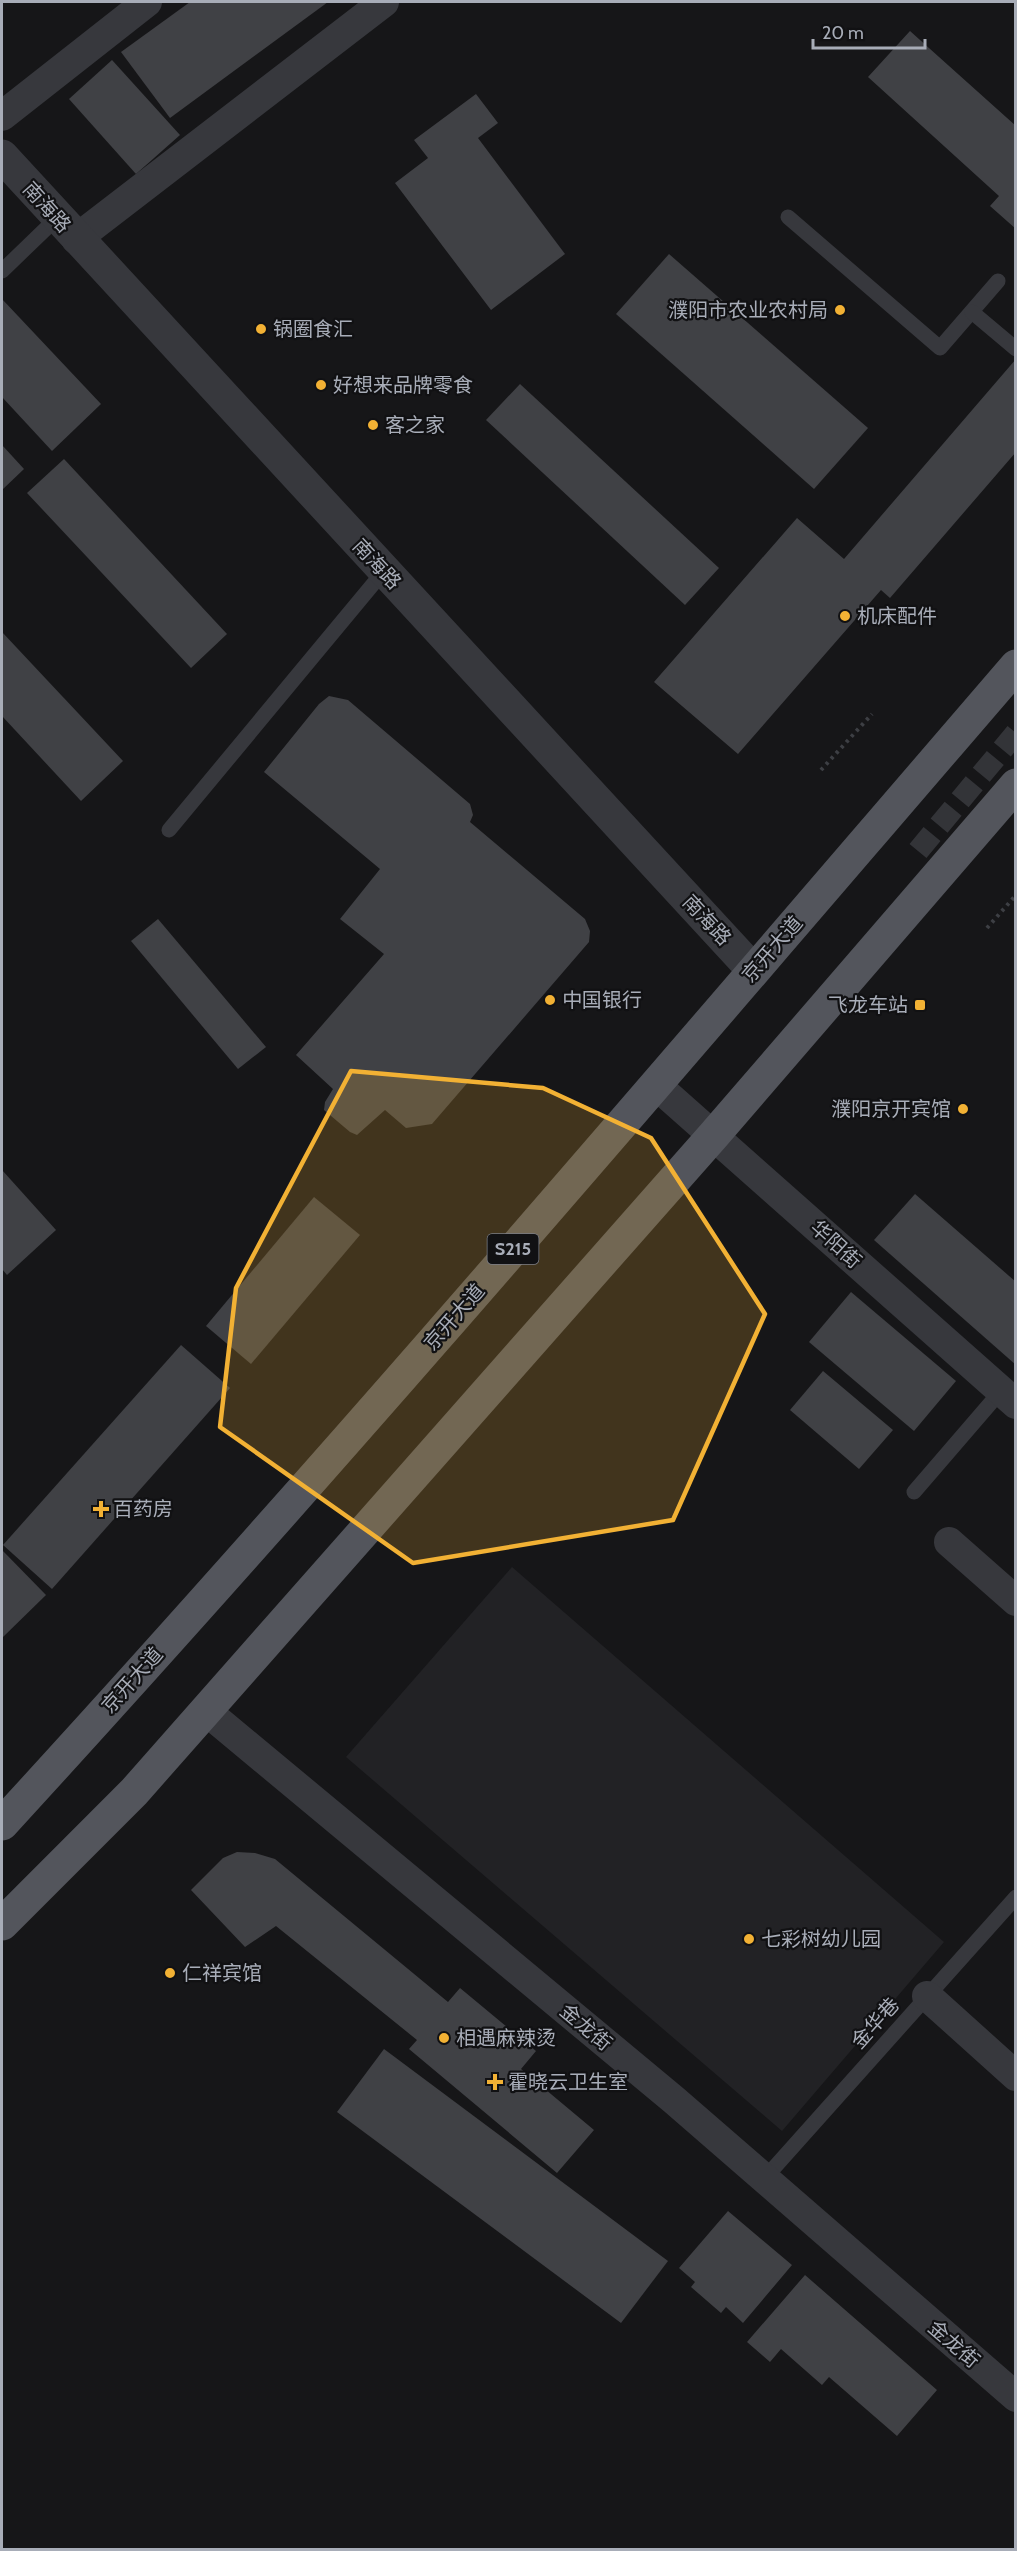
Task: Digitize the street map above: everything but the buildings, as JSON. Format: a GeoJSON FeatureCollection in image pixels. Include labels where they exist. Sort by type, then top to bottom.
{"type":"FeatureCollection","features":[{"type":"Feature","properties":{"kind":"main road","name":"京开大道"},"geometry":{"type":"LineString","coordinates":[[2,1824],[317,1473],[656,1085],[1016,666]]}},
{"type":"Feature","properties":{"kind":"main road"},"geometry":{"type":"LineString","coordinates":[[2,1924],[134,1792],[713,1136],[1016,785]]}},
{"type":"Feature","properties":{"kind":"street"},"geometry":{"type":"LineString","coordinates":[[2,116],[147,2]]}},
{"type":"Feature","properties":{"kind":"street"},"geometry":{"type":"LineString","coordinates":[[67,228],[384,2]]}},
{"type":"Feature","properties":{"kind":"street","name":"南海路"},"geometry":{"type":"LineString","coordinates":[[2,156],[753,970]]}},
{"type":"Feature","properties":{"kind":"street","name":"华阳街"},"geometry":{"type":"LineString","coordinates":[[656,1085],[1008,1397]]}},
{"type":"Feature","properties":{"kind":"street"},"geometry":{"type":"LineString","coordinates":[[949,1542],[1016,1601]]}},
{"type":"Feature","properties":{"kind":"street","name":"金龙街"},"geometry":{"type":"LineString","coordinates":[[205,1710],[765,2178],[1016,2397]]}},
{"type":"Feature","properties":{"kind":"street"},"geometry":{"type":"LineString","coordinates":[[927,1996],[1016,2076]]}},
{"type":"Feature","properties":{"kind":"lane"},"geometry":{"type":"LineString","coordinates":[[788,217],[940,348],[998,281]]}},
{"type":"Feature","properties":{"kind":"lane"},"geometry":{"type":"LineString","coordinates":[[2,271],[67,228]]}},
{"type":"Feature","properties":{"kind":"lane"},"geometry":{"type":"LineString","coordinates":[[972,312],[1016,350]]}},
{"type":"Feature","properties":{"kind":"lane"},"geometry":{"type":"LineString","coordinates":[[169,830],[384,572]]}},
{"type":"Feature","properties":{"kind":"lane"},"geometry":{"type":"LineString","coordinates":[[914,1492],[1008,1397]]}},
{"type":"Feature","properties":{"kind":"lane","name":"金华巷"},"geometry":{"type":"LineString","coordinates":[[765,2178],[1016,1897]]}},
{"type":"Feature","properties":{"kind":"path"},"geometry":{"type":"LineString","coordinates":[[821,770],[872,714]]}},
{"type":"Feature","properties":{"kind":"path"},"geometry":{"type":"LineString","coordinates":[[987,928],[1016,895]]}},
{"type":"Feature","properties":{"kind":"highlighted area"},"geometry":{"type":"Polygon","coordinates":[[[351,1071],[543,1088],[651,1138],[765,1314],[673,1520],[413,1563],[220,1427],[236,1288],[351,1071]]]}},
{"type":"Feature","properties":{"kind":"shaded area"},"geometry":{"type":"Polygon","coordinates":[[[512,1567],[944,1942],[782,2131],[346,1757],[512,1567]]]}},
{"type":"Feature","properties":{"kind":"tunnel"},"geometry":{"type":"LineString","coordinates":[[918,851],[1016,733]]}},
{"type":"Feature","properties":{"kind":"place","name":"濮阳市农业农村局"},"geometry":{"type":"Point","coordinates":[840,310]}},
{"type":"Feature","properties":{"kind":"place","name":"锅圈食汇"},"geometry":{"type":"Point","coordinates":[261,329]}},
{"type":"Feature","properties":{"kind":"place","name":"好想来品牌零食"},"geometry":{"type":"Point","coordinates":[321,385]}},
{"type":"Feature","properties":{"kind":"place","name":"客之家"},"geometry":{"type":"Point","coordinates":[373,425]}},
{"type":"Feature","properties":{"kind":"place","name":"机床配件"},"geometry":{"type":"Point","coordinates":[845,616]}},
{"type":"Feature","properties":{"kind":"place","name":"中国银行"},"geometry":{"type":"Point","coordinates":[550,1000]}},
{"type":"Feature","properties":{"kind":"place","name":"飞龙车站"},"geometry":{"type":"Point","coordinates":[920,1005]}},
{"type":"Feature","properties":{"kind":"place","name":"濮阳京开宾馆"},"geometry":{"type":"Point","coordinates":[963,1109]}},
{"type":"Feature","properties":{"kind":"place","name":"百药房"},"geometry":{"type":"Point","coordinates":[101,1509]}},
{"type":"Feature","properties":{"kind":"place","name":"七彩树幼儿园"},"geometry":{"type":"Point","coordinates":[749,1939]}},
{"type":"Feature","properties":{"kind":"place","name":"仁祥宾馆"},"geometry":{"type":"Point","coordinates":[170,1973]}},
{"type":"Feature","properties":{"kind":"place","name":"相遇麻辣烫"},"geometry":{"type":"Point","coordinates":[444,2038]}},
{"type":"Feature","properties":{"kind":"place","name":"霍晓云卫生室"},"geometry":{"type":"Point","coordinates":[495,2082]}}]}
